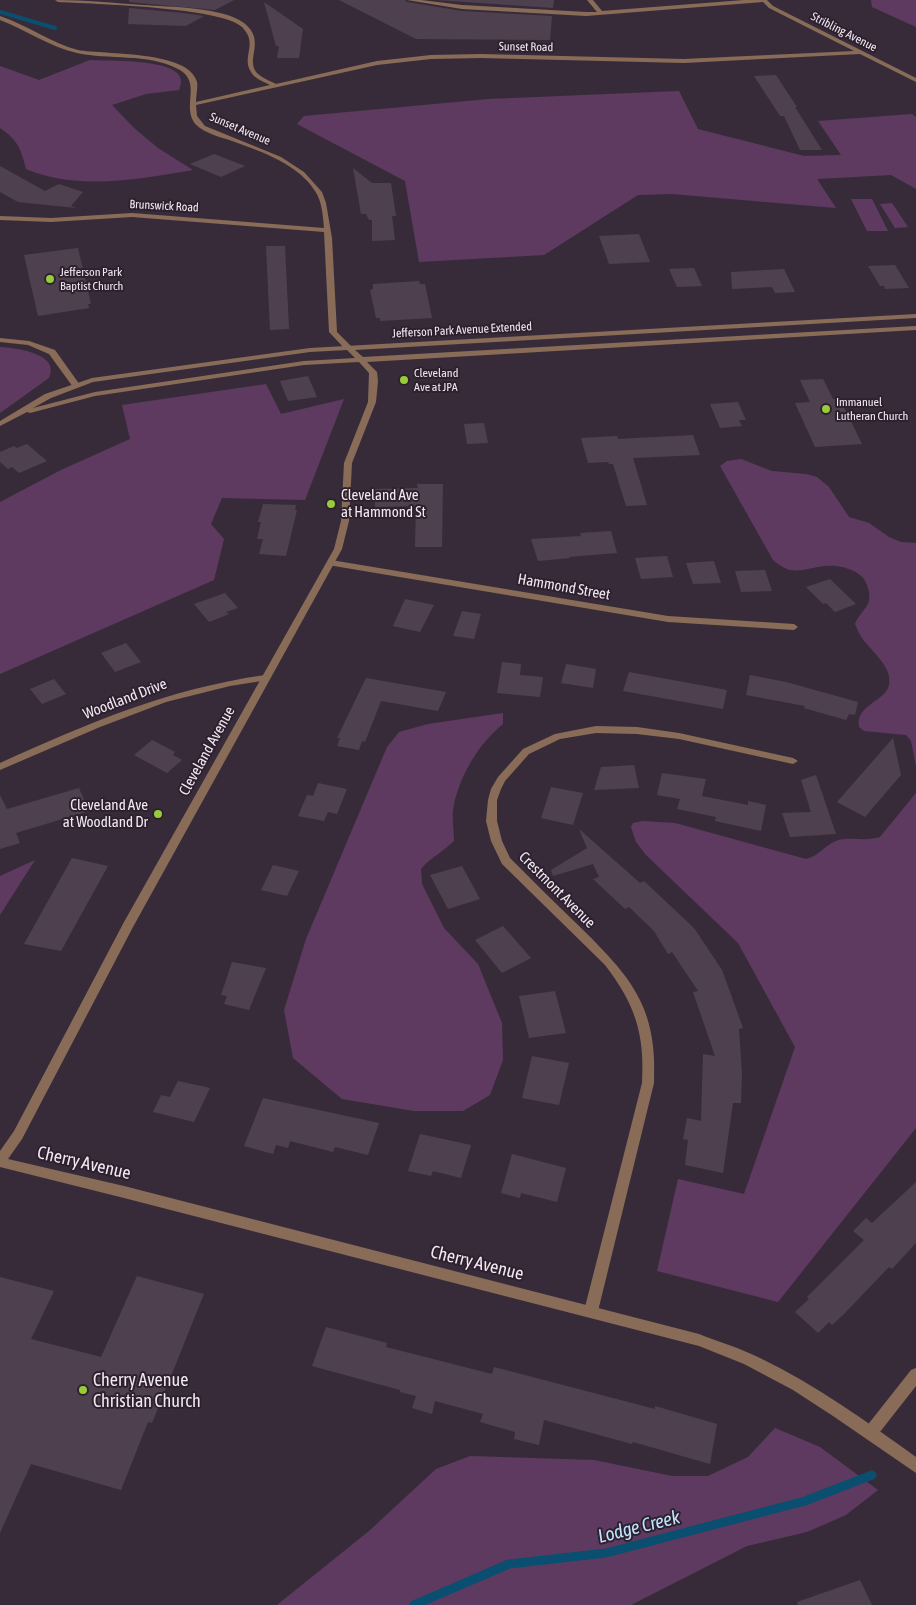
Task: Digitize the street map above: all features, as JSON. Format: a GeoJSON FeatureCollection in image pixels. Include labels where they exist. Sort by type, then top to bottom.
{"type":"FeatureCollection","features":[{"type":"Feature","properties":{"kind":"street"},"geometry":{"type":"LineString","coordinates":[[58,0],[195,10],[228,18],[242,24],[252,36],[253,50],[250,62],[254,73],[275,86]]}},
{"type":"Feature","properties":{"kind":"street"},"geometry":{"type":"LineString","coordinates":[[410,0],[462,7],[601,13],[764,0]]}},
{"type":"Feature","properties":{"kind":"street"},"geometry":{"type":"LineString","coordinates":[[590,0],[601,13]]}},
{"type":"Feature","properties":{"kind":"street","name":"Stribling Avenue"},"geometry":{"type":"LineString","coordinates":[[764,0],[772,7],[916,80]]}},
{"type":"Feature","properties":{"kind":"street","name":"Sunset Avenue"},"geometry":{"type":"LineString","coordinates":[[0,18],[50,41],[75,50],[149,59],[179,67],[192,78],[195,119],[206,130],[265,152],[294,168],[311,182],[324,202],[334,332],[348,347]]}},
{"type":"Feature","properties":{"kind":"street","name":"Sunset Road"},"geometry":{"type":"LineString","coordinates":[[193,104],[377,63],[431,57],[481,56],[684,61],[862,52]]}},
{"type":"Feature","properties":{"kind":"street","name":"Brunswick Road"},"geometry":{"type":"LineString","coordinates":[[0,218],[51,220],[132,215],[327,230]]}},
{"type":"Feature","properties":{"kind":"street","name":"Jefferson Park Avenue Extended"},"geometry":{"type":"LineString","coordinates":[[0,424],[48,396],[76,384],[115,376],[310,350],[916,316]]}},
{"type":"Feature","properties":{"kind":"street","name":"Jefferson Park Avenue Extended"},"geometry":{"type":"LineString","coordinates":[[18,414],[95,394],[251,370],[361,359],[916,328]]}},
{"type":"Feature","properties":{"kind":"street"},"geometry":{"type":"LineString","coordinates":[[0,340],[29,343],[52,352],[76,384]]}},
{"type":"Feature","properties":{"kind":"street","name":"Cleveland Avenue"},"geometry":{"type":"LineString","coordinates":[[0,1161],[18,1134],[128,925],[338,549],[345,521],[348,463],[372,402],[373,372],[348,347]]}},
{"type":"Feature","properties":{"kind":"street","name":"Hammond Street"},"geometry":{"type":"LineString","coordinates":[[331,563],[681,621],[794,627]]}},
{"type":"Feature","properties":{"kind":"street","name":"Woodland Drive"},"geometry":{"type":"LineString","coordinates":[[0,767],[107,721],[179,694],[236,681],[265,678]]}},
{"type":"Feature","properties":{"kind":"street","name":"Crestmont Avenue"},"geometry":{"type":"LineString","coordinates":[[591,1312],[648,1083],[650,1060],[647,1032],[638,1005],[619,974],[506,861],[496,843],[491,824],[491,804],[497,786],[507,770],[522,755],[536,745],[561,736],[589,730],[617,728],[647,730],[793,761]]}},
{"type":"Feature","properties":{"kind":"street","name":"Cherry Avenue"},"geometry":{"type":"LineString","coordinates":[[0,1161],[699,1340],[755,1362],[810,1392],[871,1432],[916,1466]]}},
{"type":"Feature","properties":{"kind":"street"},"geometry":{"type":"LineString","coordinates":[[871,1432],[916,1375]]}},
{"type":"Feature","properties":{"kind":"shaded area"},"geometry":{"type":"Polygon","coordinates":[[[871,0],[916,0],[916,27],[872,7],[871,0]]]}},
{"type":"Feature","properties":{"kind":"shaded area"},"geometry":{"type":"Polygon","coordinates":[[[90,60],[151,63],[173,70],[179,75],[181,82],[179,90],[146,94],[112,105],[134,128],[158,148],[193,170],[151,177],[87,181],[66,180],[26,169],[15,141],[0,128],[0,66],[39,80],[90,60]]]}},
{"type":"Feature","properties":{"kind":"shaded area"},"geometry":{"type":"Polygon","coordinates":[[[679,91],[698,129],[804,156],[841,155],[818,121],[912,114],[916,117],[916,189],[891,175],[817,179],[836,208],[672,194],[638,195],[544,255],[419,262],[405,181],[297,124],[304,116],[489,99],[679,91]]]}},
{"type":"Feature","properties":{"kind":"shaded area"},"geometry":{"type":"Polygon","coordinates":[[[851,199],[872,199],[888,231],[867,231],[851,199]]]}},
{"type":"Feature","properties":{"kind":"shaded area"},"geometry":{"type":"Polygon","coordinates":[[[892,203],[908,227],[895,228],[880,204],[892,203]]]}},
{"type":"Feature","properties":{"kind":"shaded area"},"geometry":{"type":"Polygon","coordinates":[[[0,347],[25,351],[43,357],[49,363],[51,370],[49,378],[0,413],[0,347]]]}},
{"type":"Feature","properties":{"kind":"shaded area"},"geometry":{"type":"Polygon","coordinates":[[[266,384],[281,414],[344,399],[305,500],[222,498],[211,524],[224,539],[214,580],[0,674],[0,502],[61,470],[130,439],[122,405],[266,384]]]}},
{"type":"Feature","properties":{"kind":"shaded area"},"geometry":{"type":"Polygon","coordinates":[[[741,459],[772,471],[806,474],[817,477],[829,487],[849,517],[869,523],[889,537],[901,542],[916,543],[916,766],[911,741],[906,735],[864,731],[859,727],[862,713],[887,690],[889,685],[888,672],[885,666],[862,638],[855,624],[869,601],[869,591],[865,580],[856,572],[843,567],[831,566],[790,570],[773,560],[720,466],[727,461],[741,459]]]}},
{"type":"Feature","properties":{"kind":"shaded area"},"geometry":{"type":"Polygon","coordinates":[[[503,713],[503,724],[485,741],[470,762],[459,786],[453,810],[454,841],[421,869],[422,884],[444,928],[478,964],[502,1023],[503,1060],[490,1095],[463,1111],[414,1111],[342,1099],[293,1058],[284,1010],[306,939],[387,747],[399,732],[428,724],[503,713]]]}},
{"type":"Feature","properties":{"kind":"shaded area"},"geometry":{"type":"Polygon","coordinates":[[[916,793],[916,1128],[778,1302],[657,1271],[678,1179],[744,1194],[795,1047],[738,943],[646,855],[636,842],[631,827],[633,823],[643,821],[675,823],[806,859],[814,856],[836,841],[880,837],[916,793]]]}},
{"type":"Feature","properties":{"kind":"shaded area"},"geometry":{"type":"Polygon","coordinates":[[[35,860],[0,915],[0,876],[35,860]]]}},
{"type":"Feature","properties":{"kind":"shaded area"},"geometry":{"type":"Polygon","coordinates":[[[775,1428],[820,1447],[878,1490],[846,1515],[807,1532],[747,1546],[631,1605],[277,1605],[369,1531],[436,1469],[470,1456],[594,1460],[672,1476],[708,1476],[748,1457],[775,1428]]]}},
{"type":"Feature","properties":{"kind":"building"},"geometry":{"type":"Polygon","coordinates":[[[129,0],[234,0],[215,10],[129,2],[129,0]]]}},
{"type":"Feature","properties":{"kind":"building"},"geometry":{"type":"Polygon","coordinates":[[[339,0],[405,0],[407,2],[462,11],[552,16],[550,40],[416,39],[339,0]]]}},
{"type":"Feature","properties":{"kind":"building"},"geometry":{"type":"Polygon","coordinates":[[[436,0],[554,0],[553,8],[436,0]]]}},
{"type":"Feature","properties":{"kind":"building"},"geometry":{"type":"Polygon","coordinates":[[[264,2],[303,29],[299,58],[277,58],[279,46],[276,46],[264,2]]]}},
{"type":"Feature","properties":{"kind":"building"},"geometry":{"type":"Polygon","coordinates":[[[129,8],[204,16],[186,26],[128,24],[129,8]]]}},
{"type":"Feature","properties":{"kind":"building"},"geometry":{"type":"Polygon","coordinates":[[[776,75],[822,150],[800,150],[784,116],[780,116],[754,76],[776,75]]]}},
{"type":"Feature","properties":{"kind":"building"},"geometry":{"type":"Polygon","coordinates":[[[214,154],[245,166],[221,177],[190,164],[214,154]]]}},
{"type":"Feature","properties":{"kind":"building"},"geometry":{"type":"Polygon","coordinates":[[[0,166],[45,191],[59,184],[83,192],[71,206],[76,208],[18,202],[0,192],[0,166]]]}},
{"type":"Feature","properties":{"kind":"building"},"geometry":{"type":"Polygon","coordinates":[[[353,168],[372,183],[391,183],[396,216],[392,216],[395,240],[372,241],[372,220],[369,220],[366,214],[361,214],[353,168]]]}},
{"type":"Feature","properties":{"kind":"building"},"geometry":{"type":"Polygon","coordinates":[[[639,234],[650,262],[609,264],[599,236],[639,234]]]}},
{"type":"Feature","properties":{"kind":"building"},"geometry":{"type":"Polygon","coordinates":[[[266,246],[285,246],[289,329],[270,330],[266,246]]]}},
{"type":"Feature","properties":{"kind":"building","name":"Jefferson Park Baptist Church"},"geometry":{"type":"Polygon","coordinates":[[[78,248],[91,304],[88,304],[89,308],[38,316],[24,255],[78,248]]]}},
{"type":"Feature","properties":{"kind":"building"},"geometry":{"type":"Polygon","coordinates":[[[895,265],[909,288],[885,289],[884,286],[880,286],[868,266],[895,265]]]}},
{"type":"Feature","properties":{"kind":"building"},"geometry":{"type":"Polygon","coordinates":[[[694,268],[702,286],[677,287],[669,269],[694,268]]]}},
{"type":"Feature","properties":{"kind":"building"},"geometry":{"type":"Polygon","coordinates":[[[784,269],[795,292],[775,293],[772,287],[732,289],[731,272],[784,269]]]}},
{"type":"Feature","properties":{"kind":"building"},"geometry":{"type":"Polygon","coordinates":[[[419,281],[420,284],[425,284],[432,318],[380,321],[380,318],[376,318],[370,290],[373,289],[373,284],[419,281]]]}},
{"type":"Feature","properties":{"kind":"building"},"geometry":{"type":"Polygon","coordinates":[[[308,376],[317,397],[288,401],[280,381],[308,376]]]}},
{"type":"Feature","properties":{"kind":"building","name":"Immanuel Lutheran Church"},"geometry":{"type":"Polygon","coordinates":[[[823,379],[833,399],[840,399],[862,444],[815,447],[795,403],[810,402],[800,380],[823,379]]]}},
{"type":"Feature","properties":{"kind":"building"},"geometry":{"type":"Polygon","coordinates":[[[738,402],[746,420],[739,420],[742,426],[720,428],[710,404],[738,402]]]}},
{"type":"Feature","properties":{"kind":"building"},"geometry":{"type":"Polygon","coordinates":[[[484,423],[488,443],[467,444],[464,424],[484,423]]]}},
{"type":"Feature","properties":{"kind":"building"},"geometry":{"type":"Polygon","coordinates":[[[693,435],[700,455],[633,458],[647,505],[626,506],[613,464],[608,462],[588,463],[581,438],[617,436],[618,439],[693,435]]]}},
{"type":"Feature","properties":{"kind":"building"},"geometry":{"type":"Polygon","coordinates":[[[27,444],[47,461],[19,473],[12,467],[8,469],[0,462],[0,452],[14,446],[17,448],[27,444]]]}},
{"type":"Feature","properties":{"kind":"building"},"geometry":{"type":"Polygon","coordinates":[[[417,484],[443,484],[442,547],[415,547],[416,506],[375,507],[375,489],[418,488],[417,484]]]}},
{"type":"Feature","properties":{"kind":"building"},"geometry":{"type":"Polygon","coordinates":[[[263,504],[296,505],[295,510],[297,510],[286,556],[259,554],[263,539],[257,539],[261,522],[258,522],[263,504]]]}},
{"type":"Feature","properties":{"kind":"building"},"geometry":{"type":"Polygon","coordinates":[[[611,531],[617,553],[538,561],[531,539],[581,536],[580,533],[611,531]]]}},
{"type":"Feature","properties":{"kind":"building"},"geometry":{"type":"Polygon","coordinates":[[[667,556],[673,577],[641,579],[635,558],[667,556]]]}},
{"type":"Feature","properties":{"kind":"building"},"geometry":{"type":"Polygon","coordinates":[[[714,561],[721,583],[693,584],[686,563],[714,561]]]}},
{"type":"Feature","properties":{"kind":"building"},"geometry":{"type":"Polygon","coordinates":[[[765,570],[772,591],[741,592],[735,571],[765,570]]]}},
{"type":"Feature","properties":{"kind":"building"},"geometry":{"type":"Polygon","coordinates":[[[830,579],[856,604],[835,612],[826,603],[823,604],[806,587],[830,579]]]}},
{"type":"Feature","properties":{"kind":"building"},"geometry":{"type":"Polygon","coordinates":[[[225,593],[238,608],[226,612],[229,614],[209,622],[194,604],[225,593]]]}},
{"type":"Feature","properties":{"kind":"building"},"geometry":{"type":"Polygon","coordinates":[[[405,599],[434,605],[420,632],[393,626],[405,599]]]}},
{"type":"Feature","properties":{"kind":"building"},"geometry":{"type":"Polygon","coordinates":[[[462,611],[481,614],[474,639],[453,636],[462,611]]]}},
{"type":"Feature","properties":{"kind":"building"},"geometry":{"type":"Polygon","coordinates":[[[126,643],[141,662],[115,672],[101,653],[126,643]]]}},
{"type":"Feature","properties":{"kind":"building"},"geometry":{"type":"Polygon","coordinates":[[[502,662],[521,664],[520,675],[543,677],[540,697],[497,693],[502,662]]]}},
{"type":"Feature","properties":{"kind":"building"},"geometry":{"type":"Polygon","coordinates":[[[566,664],[596,669],[593,688],[561,683],[566,664]]]}},
{"type":"Feature","properties":{"kind":"building"},"geometry":{"type":"Polygon","coordinates":[[[629,672],[727,690],[723,709],[623,691],[629,672]]]}},
{"type":"Feature","properties":{"kind":"building"},"geometry":{"type":"Polygon","coordinates":[[[750,675],[786,682],[858,702],[855,715],[849,714],[846,720],[804,708],[805,706],[746,695],[750,675]]]}},
{"type":"Feature","properties":{"kind":"building"},"geometry":{"type":"Polygon","coordinates":[[[366,678],[446,692],[438,711],[381,701],[365,742],[362,741],[359,750],[337,746],[340,738],[337,738],[366,678]]]}},
{"type":"Feature","properties":{"kind":"building"},"geometry":{"type":"Polygon","coordinates":[[[54,679],[66,694],[42,704],[30,689],[54,679]]]}},
{"type":"Feature","properties":{"kind":"building"},"geometry":{"type":"Polygon","coordinates":[[[893,738],[901,775],[865,817],[837,802],[893,738]]]}},
{"type":"Feature","properties":{"kind":"building"},"geometry":{"type":"Polygon","coordinates":[[[152,740],[175,752],[173,755],[182,760],[167,773],[134,755],[152,740]]]}},
{"type":"Feature","properties":{"kind":"building"},"geometry":{"type":"Polygon","coordinates":[[[634,765],[639,788],[594,790],[601,767],[634,765]]]}},
{"type":"Feature","properties":{"kind":"building"},"geometry":{"type":"Polygon","coordinates":[[[662,773],[706,779],[702,796],[748,805],[748,801],[766,805],[761,831],[715,821],[716,817],[677,809],[680,799],[657,795],[662,773]]]}},
{"type":"Feature","properties":{"kind":"building"},"geometry":{"type":"Polygon","coordinates":[[[816,775],[836,834],[790,837],[782,813],[811,812],[801,780],[816,775]]]}},
{"type":"Feature","properties":{"kind":"building"},"geometry":{"type":"Polygon","coordinates":[[[318,783],[347,789],[337,814],[328,812],[324,821],[298,816],[307,795],[313,796],[318,783]]]}},
{"type":"Feature","properties":{"kind":"building"},"geometry":{"type":"Polygon","coordinates":[[[551,787],[583,793],[573,825],[541,818],[551,787]]]}},
{"type":"Feature","properties":{"kind":"building"},"geometry":{"type":"Polygon","coordinates":[[[79,788],[89,811],[16,833],[20,843],[0,849],[0,795],[7,809],[79,788]]]}},
{"type":"Feature","properties":{"kind":"building"},"geometry":{"type":"Polygon","coordinates":[[[579,829],[640,883],[644,881],[694,928],[722,970],[743,1028],[739,1029],[742,1074],[741,1103],[733,1103],[723,1173],[685,1165],[688,1140],[683,1139],[687,1118],[701,1121],[703,1054],[715,1056],[693,992],[698,991],[672,952],[668,954],[654,931],[629,907],[625,909],[593,879],[599,877],[593,864],[553,876],[551,870],[587,848],[579,829]]]}},
{"type":"Feature","properties":{"kind":"building"},"geometry":{"type":"Polygon","coordinates":[[[72,858],[108,866],[61,951],[24,944],[72,858]]]}},
{"type":"Feature","properties":{"kind":"building"},"geometry":{"type":"Polygon","coordinates":[[[273,865],[299,871],[287,896],[261,890],[273,865]]]}},
{"type":"Feature","properties":{"kind":"building"},"geometry":{"type":"Polygon","coordinates":[[[462,866],[480,899],[448,909],[430,875],[462,866]]]}},
{"type":"Feature","properties":{"kind":"building"},"geometry":{"type":"Polygon","coordinates":[[[503,926],[531,958],[502,973],[475,940],[503,926]]]}},
{"type":"Feature","properties":{"kind":"building"},"geometry":{"type":"Polygon","coordinates":[[[232,962],[266,968],[249,1010],[224,1004],[227,996],[221,995],[232,962]]]}},
{"type":"Feature","properties":{"kind":"building"},"geometry":{"type":"Polygon","coordinates":[[[555,991],[566,1033],[529,1038],[519,996],[555,991]]]}},
{"type":"Feature","properties":{"kind":"building"},"geometry":{"type":"Polygon","coordinates":[[[532,1056],[569,1063],[559,1105],[522,1098],[532,1056]]]}},
{"type":"Feature","properties":{"kind":"building"},"geometry":{"type":"Polygon","coordinates":[[[178,1081],[210,1088],[194,1122],[153,1112],[161,1095],[170,1097],[178,1081]]]}},
{"type":"Feature","properties":{"kind":"building"},"geometry":{"type":"Polygon","coordinates":[[[263,1098],[379,1123],[368,1155],[335,1147],[333,1152],[290,1141],[288,1148],[276,1145],[273,1154],[244,1146],[263,1098]]]}},
{"type":"Feature","properties":{"kind":"building"},"geometry":{"type":"Polygon","coordinates":[[[420,1134],[471,1145],[461,1178],[433,1171],[431,1176],[408,1171],[420,1134]]]}},
{"type":"Feature","properties":{"kind":"building"},"geometry":{"type":"Polygon","coordinates":[[[512,1154],[566,1168],[557,1202],[521,1193],[520,1198],[501,1193],[512,1154]]]}},
{"type":"Feature","properties":{"kind":"building"},"geometry":{"type":"Polygon","coordinates":[[[916,1182],[916,1243],[892,1269],[889,1267],[844,1314],[832,1325],[829,1322],[818,1333],[795,1312],[809,1299],[807,1297],[864,1240],[853,1231],[866,1218],[872,1223],[916,1182]]]}},
{"type":"Feature","properties":{"kind":"building","name":"Cherry Avenue Christian Church"},"geometry":{"type":"Polygon","coordinates":[[[137,1276],[204,1294],[152,1423],[148,1422],[121,1490],[31,1464],[0,1533],[0,1277],[54,1291],[31,1339],[101,1357],[137,1276]]]}},
{"type":"Feature","properties":{"kind":"building"},"geometry":{"type":"Polygon","coordinates":[[[326,1327],[387,1343],[386,1347],[492,1374],[494,1367],[655,1409],[655,1406],[717,1424],[710,1464],[633,1442],[632,1444],[544,1420],[539,1445],[514,1439],[515,1432],[480,1422],[483,1414],[435,1401],[432,1414],[412,1408],[416,1396],[312,1366],[326,1327]]]}},
{"type":"Feature","properties":{"kind":"building"},"geometry":{"type":"Polygon","coordinates":[[[860,1580],[872,1605],[798,1605],[797,1602],[860,1580]]]}},
{"type":"Feature","properties":{"kind":"waterway"},"geometry":{"type":"LineString","coordinates":[[0,12],[55,28]]}},
{"type":"Feature","properties":{"kind":"waterway","name":"Lodge Creek"},"geometry":{"type":"LineString","coordinates":[[414,1605],[509,1564],[606,1553],[805,1501],[872,1475]]}},
{"type":"Feature","properties":{"kind":"place","name":"Jefferson Park Baptist Church"},"geometry":{"type":"Point","coordinates":[50,279]}},
{"type":"Feature","properties":{"kind":"place","name":"Cleveland Ave at JPA"},"geometry":{"type":"Point","coordinates":[404,380]}},
{"type":"Feature","properties":{"kind":"place","name":"Immanuel Lutheran Church"},"geometry":{"type":"Point","coordinates":[826,409]}},
{"type":"Feature","properties":{"kind":"place","name":"Cleveland Ave at Hammond St"},"geometry":{"type":"Point","coordinates":[331,504]}},
{"type":"Feature","properties":{"kind":"place","name":"Cleveland Ave at Woodland Dr"},"geometry":{"type":"Point","coordinates":[158,814]}},
{"type":"Feature","properties":{"kind":"place","name":"Cherry Avenue Christian Church"},"geometry":{"type":"Point","coordinates":[83,1390]}}]}
